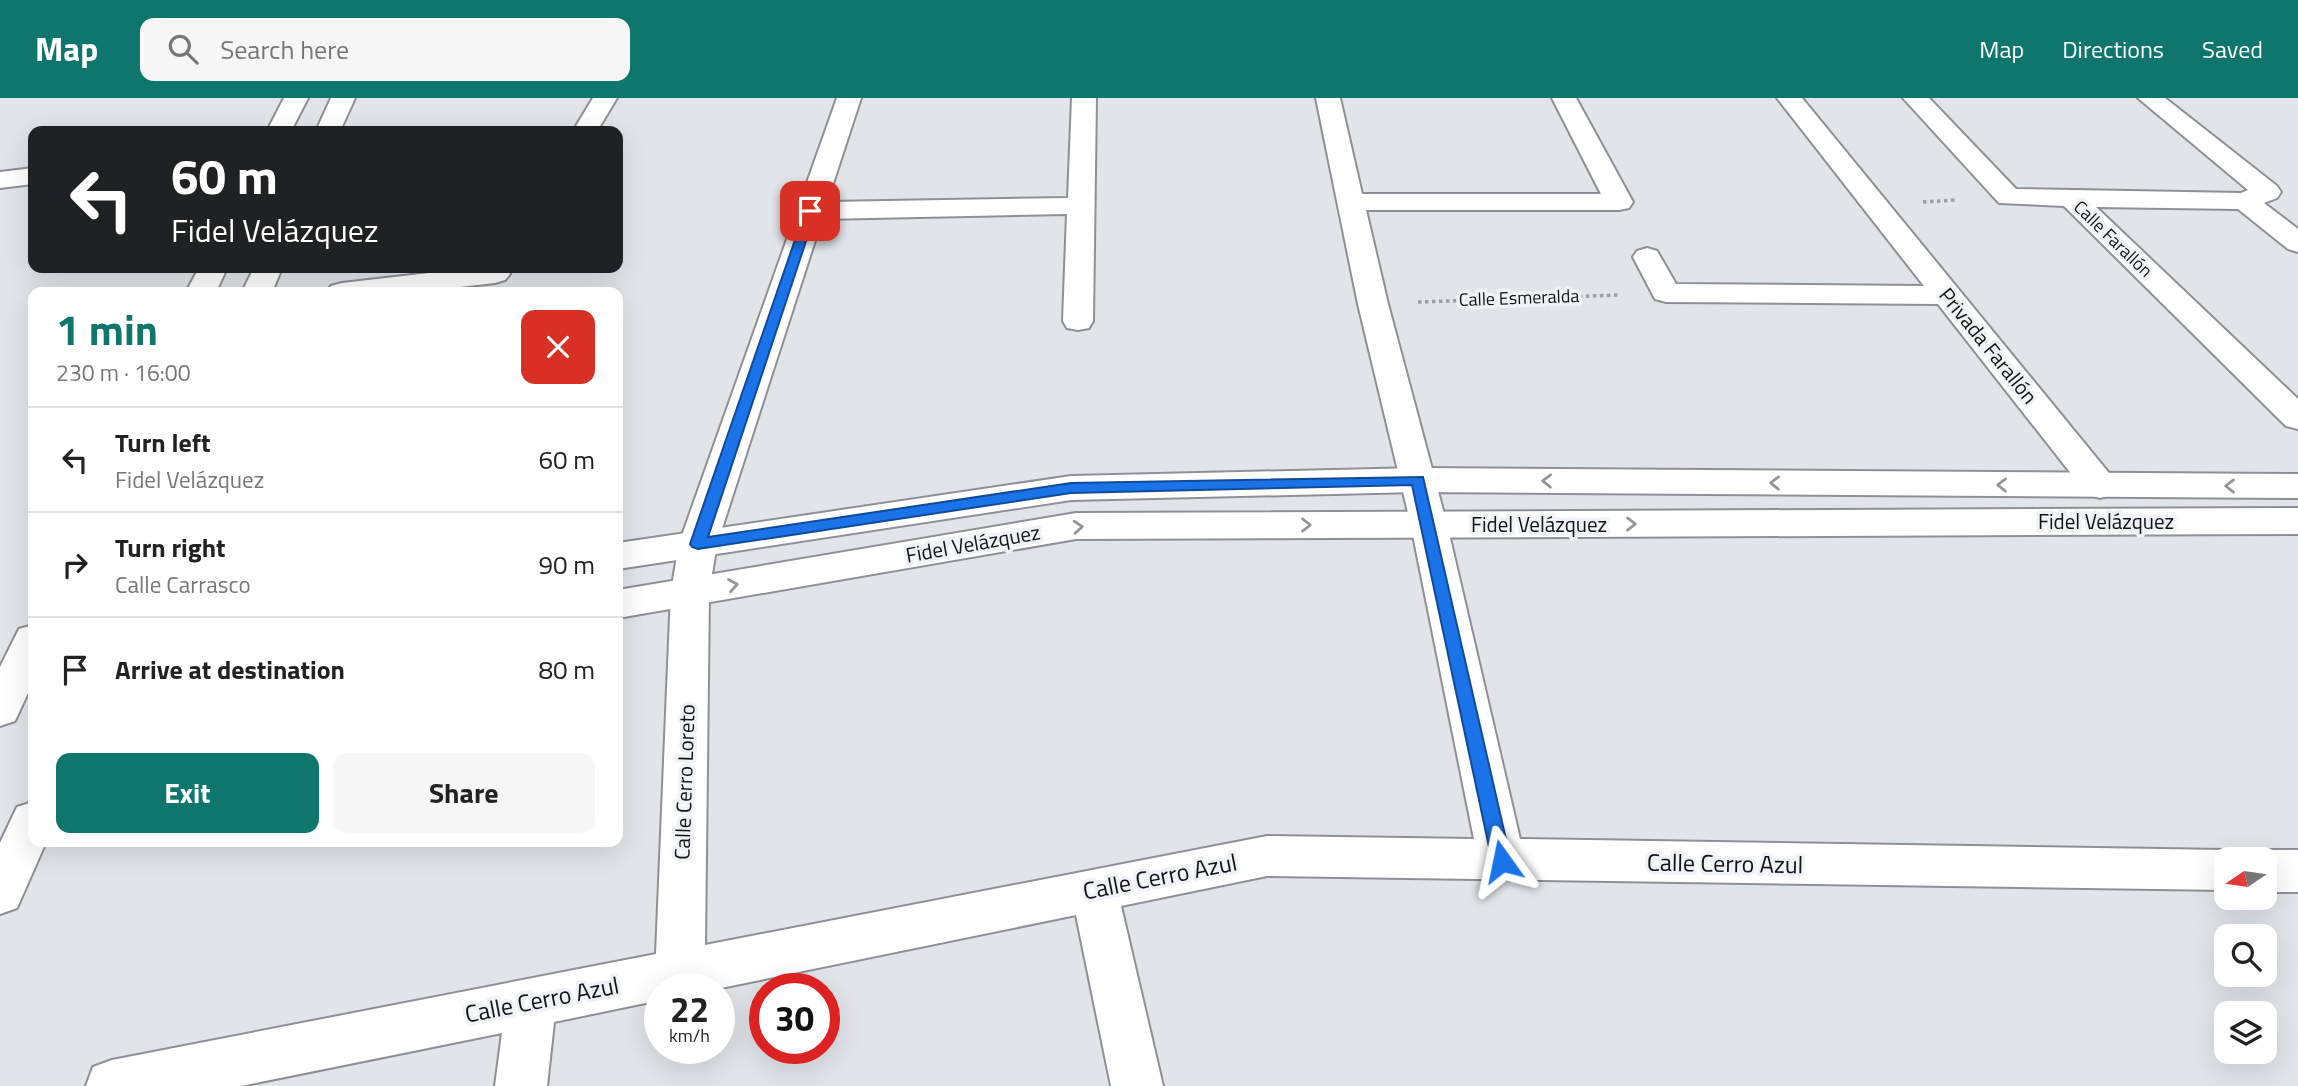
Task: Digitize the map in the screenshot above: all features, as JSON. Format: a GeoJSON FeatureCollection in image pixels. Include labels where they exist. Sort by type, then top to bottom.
{"type":"FeatureCollection","features":[{"type":"Feature","properties":{"kind":"street"},"geometry":{"type":"LineString","coordinates":[[282,126],[296,98]]}},
{"type":"Feature","properties":{"kind":"street"},"geometry":{"type":"LineString","coordinates":[[330,126],[343,98]]}},
{"type":"Feature","properties":{"kind":"street"},"geometry":{"type":"LineString","coordinates":[[587,126],[606,98]]}},
{"type":"Feature","properties":{"kind":"street","name":"Calle Cerro Loreto"},"geometry":{"type":"LineString","coordinates":[[680,973],[691,592],[698,544],[849,98]]}},
{"type":"Feature","properties":{"kind":"street"},"geometry":{"type":"LineString","coordinates":[[1078,321],[1084,98]]}},
{"type":"Feature","properties":{"kind":"street"},"geometry":{"type":"LineString","coordinates":[[1328,98],[1373,304],[1429,525],[1502,861]]}},
{"type":"Feature","properties":{"kind":"street"},"geometry":{"type":"LineString","coordinates":[[1352,202],[1619,202],[1564,98]]}},
{"type":"Feature","properties":{"kind":"street","name":"Privada Farallón"},"geometry":{"type":"LineString","coordinates":[[1789,98],[2100,486]]}},
{"type":"Feature","properties":{"kind":"street"},"geometry":{"type":"LineString","coordinates":[[1915,98],[2009,197]]}},
{"type":"Feature","properties":{"kind":"street"},"geometry":{"type":"LineString","coordinates":[[2150,98],[2256,196],[2298,243]]}},
{"type":"Feature","properties":{"kind":"street"},"geometry":{"type":"LineString","coordinates":[[0,180],[28,177]]}},
{"type":"Feature","properties":{"kind":"street"},"geometry":{"type":"LineString","coordinates":[[2069,196],[2256,196]]}},
{"type":"Feature","properties":{"kind":"street","name":"Calle Farallón"},"geometry":{"type":"LineString","coordinates":[[2009,197],[2069,196],[2298,418]]}},
{"type":"Feature","properties":{"kind":"street"},"geometry":{"type":"LineString","coordinates":[[810,211],[1080,206]]}},
{"type":"Feature","properties":{"kind":"street"},"geometry":{"type":"LineString","coordinates":[[1647,257],[1666,293],[1947,295]]}},
{"type":"Feature","properties":{"kind":"street"},"geometry":{"type":"LineString","coordinates":[[396,287],[492,278]]}},
{"type":"Feature","properties":{"kind":"street","name":"Fidel Velázquez"},"geometry":{"type":"LineString","coordinates":[[623,555],[1071,488],[1418,480],[2298,486]]}},
{"type":"Feature","properties":{"kind":"street","name":"Fidel Velázquez"},"geometry":{"type":"LineString","coordinates":[[623,603],[1076,526],[2298,521]]}},
{"type":"Feature","properties":{"kind":"street"},"geometry":{"type":"LineString","coordinates":[[0,709],[24,648]]}},
{"type":"Feature","properties":{"kind":"street"},"geometry":{"type":"LineString","coordinates":[[0,709],[28,703]]}},
{"type":"Feature","properties":{"kind":"street"},"geometry":{"type":"LineString","coordinates":[[0,893],[28,832]]}},
{"type":"Feature","properties":{"kind":"street","name":"Calle Cerro Azul"},"geometry":{"type":"LineString","coordinates":[[680,973],[1267,856],[2214,870]]}},
{"type":"Feature","properties":{"kind":"street"},"geometry":{"type":"LineString","coordinates":[[2277,870],[2298,871]]}},
{"type":"Feature","properties":{"kind":"street"},"geometry":{"type":"LineString","coordinates":[[1094,890],[1137,1086]]}},
{"type":"Feature","properties":{"kind":"street","name":"Calle Cerro Azul"},"geometry":{"type":"LineString","coordinates":[[112,1086],[644,980]]}},
{"type":"Feature","properties":{"kind":"street"},"geometry":{"type":"LineString","coordinates":[[521,1086],[531,1002]]}},
{"type":"Feature","properties":{"kind":"path"},"geometry":{"type":"LineString","coordinates":[[1877,205],[2009,197]]}},
{"type":"Feature","properties":{"kind":"path","name":"Calle Esmeralda"},"geometry":{"type":"LineString","coordinates":[[1373,304],[1666,293]]}},
{"type":"Feature","properties":{"kind":"route"},"geometry":{"type":"LineString","coordinates":[[810,211],[698,544],[1071,488],[1418,480],[1502,861]]}}]}
